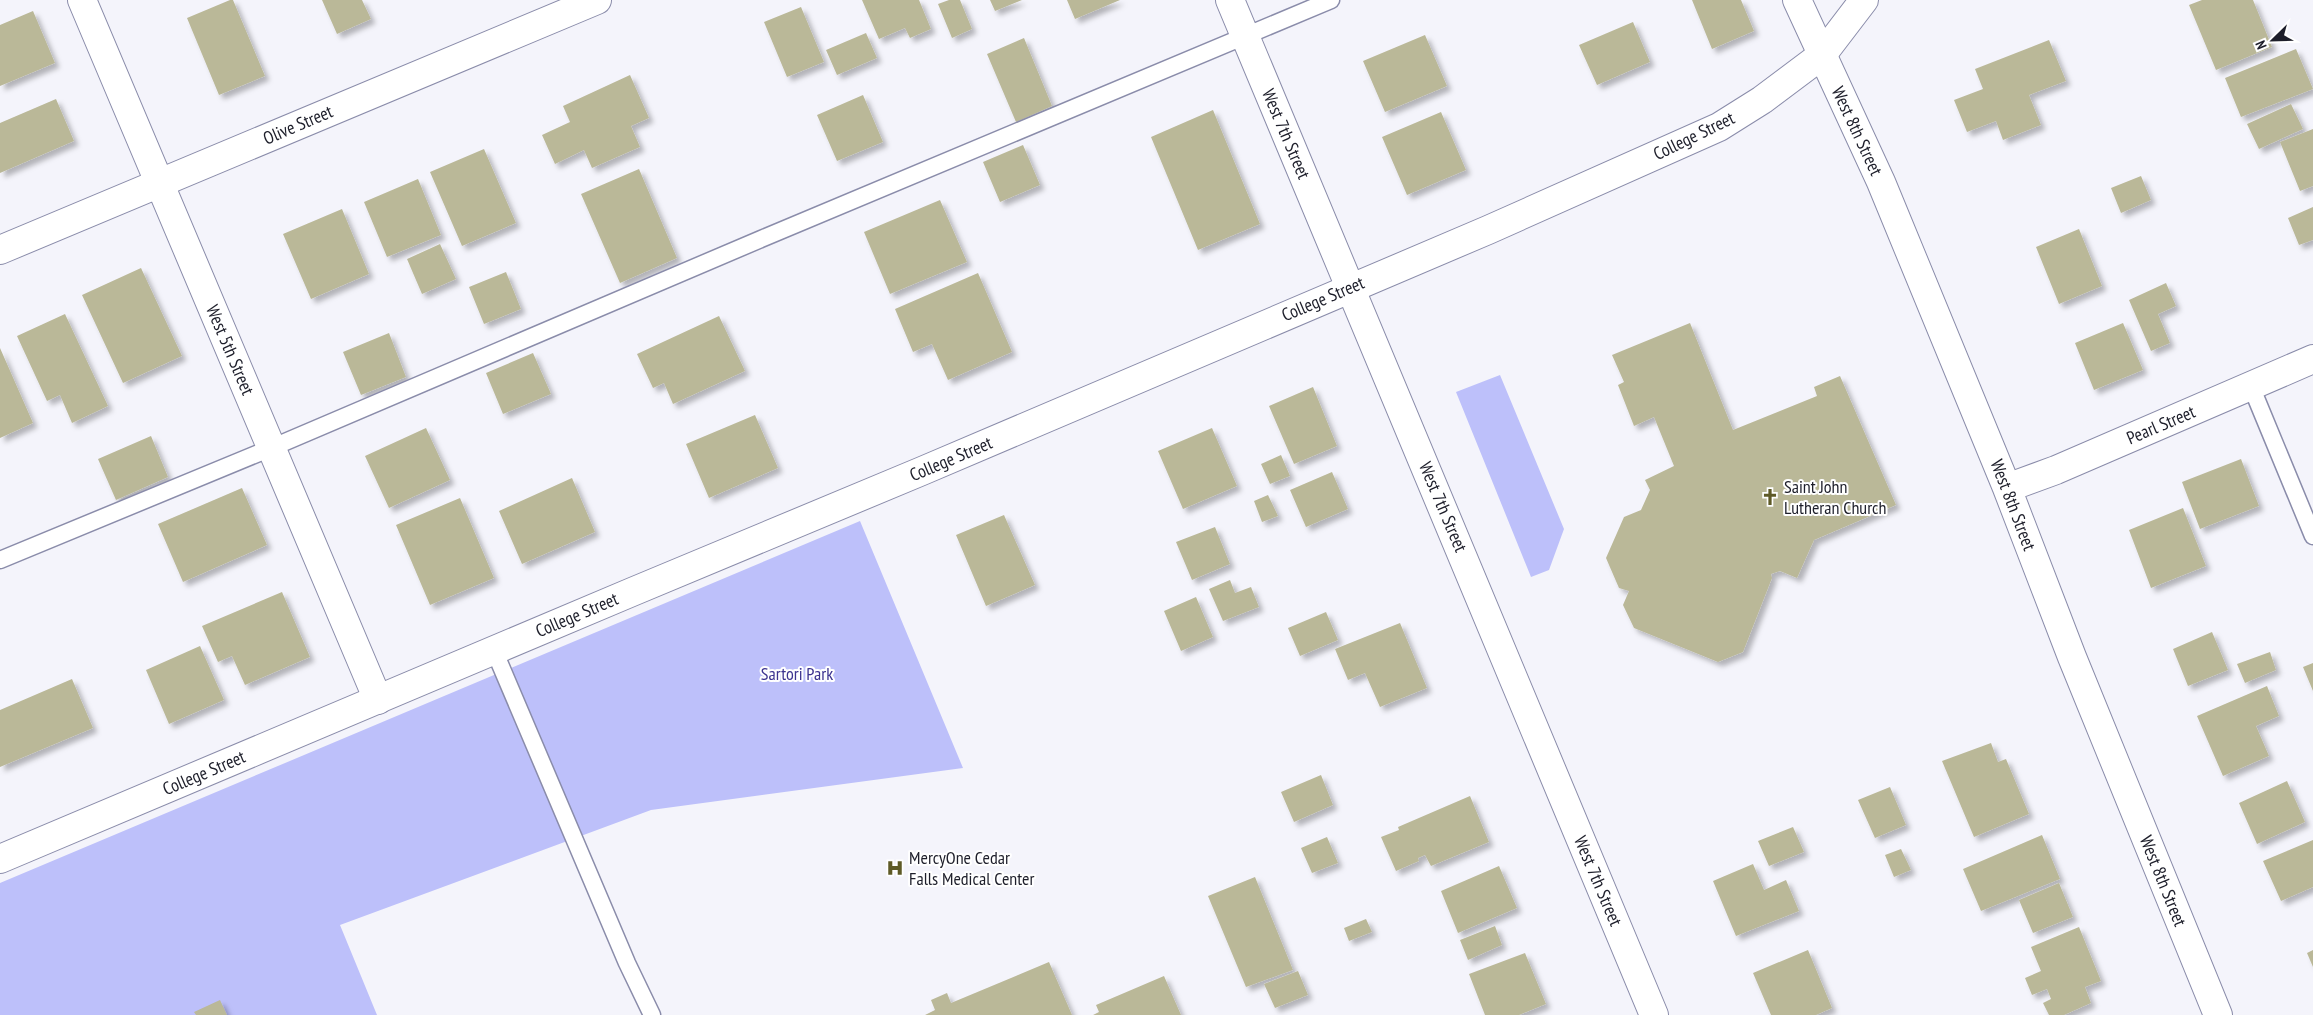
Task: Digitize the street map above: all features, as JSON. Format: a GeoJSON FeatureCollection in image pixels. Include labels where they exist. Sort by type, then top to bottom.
{"type":"FeatureCollection","features":[{"type":"Feature","properties":{"kind":"street","name":"West 5th Street"},"geometry":{"type":"LineString","coordinates":[[82,0],[378,700]]}},
{"type":"Feature","properties":{"kind":"street","name":"Olive Street"},"geometry":{"type":"LineString","coordinates":[[0,250],[596,0]]}},
{"type":"Feature","properties":{"kind":"street","name":"West 7th Street"},"geometry":{"type":"LineString","coordinates":[[1230,0],[1654,1015]]}},
{"type":"Feature","properties":{"kind":"street","name":"West 8th Street"},"geometry":{"type":"LineString","coordinates":[[1797,0],[1881,182],[2007,488],[2072,657],[2218,1015]]}},
{"type":"Feature","properties":{"kind":"street","name":"College Street"},"geometry":{"type":"LineString","coordinates":[[0,859],[844,504],[1488,230],[1719,128],[1762,100],[1822,55],[1864,0]]}},
{"type":"Feature","properties":{"kind":"street","name":"Pearl Street"},"geometry":{"type":"LineString","coordinates":[[2007,488],[2313,359]]}},
{"type":"Feature","properties":{"kind":"lane"},"geometry":{"type":"LineString","coordinates":[[0,560],[271,448],[761,239],[1331,0]]}},
{"type":"Feature","properties":{"kind":"lane"},"geometry":{"type":"LineString","coordinates":[[2252,386],[2313,536]]}},
{"type":"Feature","properties":{"kind":"lane"},"geometry":{"type":"LineString","coordinates":[[494,650],[627,963],[652,1015]]}},
{"type":"Feature","properties":{"kind":"green space"},"geometry":{"type":"Polygon","coordinates":[[[1500,375],[1564,529],[1549,570],[1531,577],[1456,392],[1500,375]]]}},
{"type":"Feature","properties":{"kind":"green space","name":"Sartori Park"},"geometry":{"type":"Polygon","coordinates":[[[860,521],[963,768],[651,810],[340,925],[377,1015],[0,1015],[0,883],[860,521]]]}},
{"type":"Feature","properties":{"kind":"building"},"geometry":{"type":"Polygon","coordinates":[[[233,0],[265,76],[219,95],[187,18],[233,0]]]}},
{"type":"Feature","properties":{"kind":"building"},"geometry":{"type":"Polygon","coordinates":[[[322,0],[362,0],[371,19],[337,34],[322,0]]]}},
{"type":"Feature","properties":{"kind":"building"},"geometry":{"type":"Polygon","coordinates":[[[862,0],[919,0],[931,29],[910,38],[905,28],[879,39],[862,0]]]}},
{"type":"Feature","properties":{"kind":"building"},"geometry":{"type":"Polygon","coordinates":[[[949,0],[960,0],[972,29],[952,38],[938,4],[949,0]]]}},
{"type":"Feature","properties":{"kind":"building"},"geometry":{"type":"Polygon","coordinates":[[[990,0],[1022,0],[995,11],[990,0]]]}},
{"type":"Feature","properties":{"kind":"building"},"geometry":{"type":"Polygon","coordinates":[[[1067,0],[1120,0],[1075,19],[1067,0]]]}},
{"type":"Feature","properties":{"kind":"building"},"geometry":{"type":"Polygon","coordinates":[[[1692,0],[1741,0],[1754,31],[1712,49],[1692,0]]]}},
{"type":"Feature","properties":{"kind":"building"},"geometry":{"type":"Polygon","coordinates":[[[2202,0],[2253,0],[2272,47],[2216,70],[2189,5],[2202,0]]]}},
{"type":"Feature","properties":{"kind":"building"},"geometry":{"type":"Polygon","coordinates":[[[801,7],[824,62],[787,77],[764,22],[801,7]]]}},
{"type":"Feature","properties":{"kind":"building"},"geometry":{"type":"Polygon","coordinates":[[[33,11],[55,63],[0,86],[0,25],[33,11]]]}},
{"type":"Feature","properties":{"kind":"building"},"geometry":{"type":"Polygon","coordinates":[[[1633,22],[1650,62],[1597,85],[1579,45],[1633,22]]]}},
{"type":"Feature","properties":{"kind":"building"},"geometry":{"type":"Polygon","coordinates":[[[866,33],[877,58],[837,75],[826,50],[866,33]]]}},
{"type":"Feature","properties":{"kind":"building"},"geometry":{"type":"Polygon","coordinates":[[[1425,35],[1447,86],[1385,112],[1363,61],[1425,35]]]}},
{"type":"Feature","properties":{"kind":"building"},"geometry":{"type":"Polygon","coordinates":[[[1024,38],[1052,106],[1016,122],[987,54],[1024,38]]]}},
{"type":"Feature","properties":{"kind":"building"},"geometry":{"type":"Polygon","coordinates":[[[2049,40],[2066,81],[2029,95],[2041,125],[2003,140],[1996,121],[1967,132],[1954,100],[1983,89],[1975,69],[2049,40]]]}},
{"type":"Feature","properties":{"kind":"building"},"geometry":{"type":"Polygon","coordinates":[[[2296,49],[2313,89],[2241,117],[2225,78],[2296,49]]]}},
{"type":"Feature","properties":{"kind":"building"},"geometry":{"type":"Polygon","coordinates":[[[630,75],[649,118],[631,126],[640,147],[592,168],[584,150],[555,164],[542,135],[570,122],[563,106],[630,75]]]}},
{"type":"Feature","properties":{"kind":"building"},"geometry":{"type":"Polygon","coordinates":[[[863,95],[883,142],[837,161],[817,115],[863,95]]]}},
{"type":"Feature","properties":{"kind":"building"},"geometry":{"type":"Polygon","coordinates":[[[56,99],[74,141],[0,173],[0,123],[56,99]]]}},
{"type":"Feature","properties":{"kind":"building"},"geometry":{"type":"Polygon","coordinates":[[[2291,104],[2303,129],[2259,149],[2247,124],[2291,104]]]}},
{"type":"Feature","properties":{"kind":"building"},"geometry":{"type":"Polygon","coordinates":[[[1213,110],[1260,224],[1198,250],[1151,137],[1213,110]]]}},
{"type":"Feature","properties":{"kind":"building"},"geometry":{"type":"Polygon","coordinates":[[[1441,112],[1466,170],[1407,195],[1382,137],[1441,112]]]}},
{"type":"Feature","properties":{"kind":"building"},"geometry":{"type":"Polygon","coordinates":[[[2313,129],[2313,186],[2300,191],[2280,142],[2313,129]]]}},
{"type":"Feature","properties":{"kind":"building"},"geometry":{"type":"Polygon","coordinates":[[[1023,145],[1040,185],[1000,202],[983,162],[1023,145]]]}},
{"type":"Feature","properties":{"kind":"building"},"geometry":{"type":"Polygon","coordinates":[[[484,149],[516,223],[462,246],[430,172],[484,149]]]}},
{"type":"Feature","properties":{"kind":"building"},"geometry":{"type":"Polygon","coordinates":[[[639,169],[677,258],[620,283],[581,194],[639,169]]]}},
{"type":"Feature","properties":{"kind":"building"},"geometry":{"type":"Polygon","coordinates":[[[2141,176],[2151,200],[2121,213],[2111,188],[2141,176]]]}},
{"type":"Feature","properties":{"kind":"building"},"geometry":{"type":"Polygon","coordinates":[[[418,179],[441,235],[387,257],[364,202],[418,179]]]}},
{"type":"Feature","properties":{"kind":"building"},"geometry":{"type":"Polygon","coordinates":[[[940,200],[967,262],[890,294],[864,232],[940,200]]]}},
{"type":"Feature","properties":{"kind":"building"},"geometry":{"type":"Polygon","coordinates":[[[2313,207],[2313,240],[2299,245],[2288,218],[2313,207]]]}},
{"type":"Feature","properties":{"kind":"building"},"geometry":{"type":"Polygon","coordinates":[[[342,209],[369,274],[311,299],[283,234],[342,209]]]}},
{"type":"Feature","properties":{"kind":"building"},"geometry":{"type":"Polygon","coordinates":[[[2079,229],[2102,286],[2059,304],[2036,247],[2079,229]]]}},
{"type":"Feature","properties":{"kind":"building"},"geometry":{"type":"Polygon","coordinates":[[[440,244],[456,279],[422,294],[407,259],[440,244]]]}},
{"type":"Feature","properties":{"kind":"building"},"geometry":{"type":"Polygon","coordinates":[[[141,268],[182,356],[123,383],[82,295],[141,268]]]}},
{"type":"Feature","properties":{"kind":"building"},"geometry":{"type":"Polygon","coordinates":[[[506,272],[521,309],[484,324],[469,287],[506,272]]]}},
{"type":"Feature","properties":{"kind":"building"},"geometry":{"type":"Polygon","coordinates":[[[978,273],[1012,352],[948,380],[932,344],[913,352],[895,309],[978,273]]]}},
{"type":"Feature","properties":{"kind":"building"},"geometry":{"type":"Polygon","coordinates":[[[2166,283],[2176,306],[2158,314],[2170,343],[2151,351],[2129,300],[2166,283]]]}},
{"type":"Feature","properties":{"kind":"building"},"geometry":{"type":"Polygon","coordinates":[[[65,314],[108,406],[72,423],[60,395],[47,401],[17,336],[65,314]]]}},
{"type":"Feature","properties":{"kind":"building"},"geometry":{"type":"Polygon","coordinates":[[[719,316],[745,371],[673,404],[664,383],[653,388],[637,354],[719,316]]]}},
{"type":"Feature","properties":{"kind":"building","name":"Saint John Lutheran Church"},"geometry":{"type":"Polygon","coordinates":[[[1690,323],[1733,430],[1817,396],[1814,387],[1840,376],[1896,505],[1814,540],[1797,578],[1780,571],[1771,574],[1772,578],[1743,652],[1718,662],[1634,628],[1623,605],[1629,591],[1619,588],[1606,558],[1624,517],[1641,510],[1650,490],[1645,480],[1674,466],[1654,417],[1634,426],[1618,385],[1624,382],[1612,355],[1690,323]]]}},
{"type":"Feature","properties":{"kind":"building"},"geometry":{"type":"Polygon","coordinates":[[[2123,323],[2143,370],[2094,390],[2075,343],[2123,323]]]}},
{"type":"Feature","properties":{"kind":"building"},"geometry":{"type":"Polygon","coordinates":[[[389,333],[406,377],[361,395],[343,352],[389,333]]]}},
{"type":"Feature","properties":{"kind":"building"},"geometry":{"type":"Polygon","coordinates":[[[0,348],[33,423],[0,438],[0,348]]]}},
{"type":"Feature","properties":{"kind":"building"},"geometry":{"type":"Polygon","coordinates":[[[533,353],[551,394],[503,414],[486,373],[533,353]]]}},
{"type":"Feature","properties":{"kind":"building"},"geometry":{"type":"Polygon","coordinates":[[[1313,387],[1337,446],[1294,464],[1269,406],[1313,387]]]}},
{"type":"Feature","properties":{"kind":"building"},"geometry":{"type":"Polygon","coordinates":[[[755,415],[778,468],[709,498],[686,444],[755,415]]]}},
{"type":"Feature","properties":{"kind":"building"},"geometry":{"type":"Polygon","coordinates":[[[426,428],[450,480],[389,508],[365,456],[426,428]]]}},
{"type":"Feature","properties":{"kind":"building"},"geometry":{"type":"Polygon","coordinates":[[[1212,428],[1237,486],[1183,509],[1158,451],[1212,428]]]}},
{"type":"Feature","properties":{"kind":"building"},"geometry":{"type":"Polygon","coordinates":[[[151,436],[168,477],[116,500],[98,459],[151,436]]]}},
{"type":"Feature","properties":{"kind":"building"},"geometry":{"type":"Polygon","coordinates":[[[1281,455],[1290,476],[1270,484],[1261,464],[1281,455]]]}},
{"type":"Feature","properties":{"kind":"building"},"geometry":{"type":"Polygon","coordinates":[[[2241,459],[2259,506],[2200,529],[2182,482],[2241,459]]]}},
{"type":"Feature","properties":{"kind":"building"},"geometry":{"type":"Polygon","coordinates":[[[1332,472],[1348,509],[1306,527],[1290,490],[1332,472]]]}},
{"type":"Feature","properties":{"kind":"building"},"geometry":{"type":"Polygon","coordinates":[[[572,478],[595,532],[522,564],[499,511],[572,478]]]}},
{"type":"Feature","properties":{"kind":"building"},"geometry":{"type":"Polygon","coordinates":[[[242,488],[267,545],[183,582],[158,524],[242,488]]]}},
{"type":"Feature","properties":{"kind":"building"},"geometry":{"type":"Polygon","coordinates":[[[1268,495],[1278,516],[1262,522],[1254,501],[1268,495]]]}},
{"type":"Feature","properties":{"kind":"building"},"geometry":{"type":"Polygon","coordinates":[[[460,498],[494,578],[430,605],[396,525],[460,498]]]}},
{"type":"Feature","properties":{"kind":"building"},"geometry":{"type":"Polygon","coordinates":[[[2183,508],[2206,566],[2151,588],[2129,530],[2183,508]]]}},
{"type":"Feature","properties":{"kind":"building"},"geometry":{"type":"Polygon","coordinates":[[[1004,515],[1035,585],[986,606],[956,535],[1004,515]]]}},
{"type":"Feature","properties":{"kind":"building"},"geometry":{"type":"Polygon","coordinates":[[[1215,527],[1230,564],[1192,580],[1176,542],[1215,527]]]}},
{"type":"Feature","properties":{"kind":"building"},"geometry":{"type":"Polygon","coordinates":[[[1230,580],[1235,593],[1251,587],[1259,607],[1223,621],[1209,589],[1230,580]]]}},
{"type":"Feature","properties":{"kind":"building"},"geometry":{"type":"Polygon","coordinates":[[[282,592],[310,657],[245,685],[232,656],[218,662],[202,626],[282,592]]]}},
{"type":"Feature","properties":{"kind":"building"},"geometry":{"type":"Polygon","coordinates":[[[1196,597],[1213,637],[1181,651],[1164,611],[1196,597]]]}},
{"type":"Feature","properties":{"kind":"building"},"geometry":{"type":"Polygon","coordinates":[[[1326,612],[1338,640],[1300,656],[1288,628],[1326,612]]]}},
{"type":"Feature","properties":{"kind":"building"},"geometry":{"type":"Polygon","coordinates":[[[1400,623],[1427,688],[1380,707],[1365,673],[1348,680],[1335,649],[1400,623]]]}},
{"type":"Feature","properties":{"kind":"building"},"geometry":{"type":"Polygon","coordinates":[[[2212,632],[2228,670],[2188,686],[2173,649],[2212,632]]]}},
{"type":"Feature","properties":{"kind":"building"},"geometry":{"type":"Polygon","coordinates":[[[200,646],[224,700],[169,724],[146,670],[200,646]]]}},
{"type":"Feature","properties":{"kind":"building"},"geometry":{"type":"Polygon","coordinates":[[[2270,652],[2276,670],[2245,683],[2237,664],[2270,652]]]}},
{"type":"Feature","properties":{"kind":"building"},"geometry":{"type":"Polygon","coordinates":[[[2313,663],[2313,691],[2303,667],[2313,663]]]}},
{"type":"Feature","properties":{"kind":"building"},"geometry":{"type":"Polygon","coordinates":[[[72,679],[93,728],[0,767],[0,710],[72,679]]]}},
{"type":"Feature","properties":{"kind":"building"},"geometry":{"type":"Polygon","coordinates":[[[2267,686],[2279,716],[2256,726],[2269,756],[2223,776],[2197,716],[2267,686]]]}},
{"type":"Feature","properties":{"kind":"building"},"geometry":{"type":"Polygon","coordinates":[[[1991,743],[1998,762],[2006,759],[2029,814],[1974,837],[1942,761],[1991,743]]]}},
{"type":"Feature","properties":{"kind":"building"},"geometry":{"type":"Polygon","coordinates":[[[1321,775],[1333,805],[1294,822],[1281,792],[1321,775]]]}},
{"type":"Feature","properties":{"kind":"building"},"geometry":{"type":"Polygon","coordinates":[[[2287,781],[2305,822],[2257,844],[2239,803],[2287,781]]]}},
{"type":"Feature","properties":{"kind":"building"},"geometry":{"type":"Polygon","coordinates":[[[1890,787],[1906,825],[1875,838],[1858,800],[1890,787]]]}},
{"type":"Feature","properties":{"kind":"building"},"geometry":{"type":"Polygon","coordinates":[[[1470,796],[1489,842],[1431,866],[1425,855],[1418,858],[1419,861],[1396,871],[1381,837],[1399,830],[1398,827],[1470,796]]]}},
{"type":"Feature","properties":{"kind":"building"},"geometry":{"type":"Polygon","coordinates":[[[1793,827],[1804,852],[1769,866],[1758,841],[1793,827]]]}},
{"type":"Feature","properties":{"kind":"building"},"geometry":{"type":"Polygon","coordinates":[[[2042,835],[2060,879],[1981,911],[1963,869],[2042,835]]]}},
{"type":"Feature","properties":{"kind":"building"},"geometry":{"type":"Polygon","coordinates":[[[1327,837],[1338,863],[1312,873],[1301,848],[1327,837]]]}},
{"type":"Feature","properties":{"kind":"building"},"geometry":{"type":"Polygon","coordinates":[[[2313,840],[2313,887],[2281,901],[2263,861],[2313,840]]]}},
{"type":"Feature","properties":{"kind":"building"},"geometry":{"type":"Polygon","coordinates":[[[1901,849],[1911,870],[1894,877],[1885,855],[1901,849]]]}},
{"type":"Feature","properties":{"kind":"building"},"geometry":{"type":"Polygon","coordinates":[[[1753,864],[1764,890],[1786,880],[1799,911],[1736,936],[1713,881],[1753,864]]]}},
{"type":"Feature","properties":{"kind":"building"},"geometry":{"type":"Polygon","coordinates":[[[1499,866],[1517,908],[1458,933],[1441,891],[1499,866]]]}},
{"type":"Feature","properties":{"kind":"building"},"geometry":{"type":"Polygon","coordinates":[[[1255,877],[1293,970],[1246,987],[1208,896],[1255,877]]]}},
{"type":"Feature","properties":{"kind":"building"},"geometry":{"type":"Polygon","coordinates":[[[2059,883],[2073,917],[2033,933],[2019,900],[2059,883]]]}},
{"type":"Feature","properties":{"kind":"building"},"geometry":{"type":"Polygon","coordinates":[[[1366,919],[1372,932],[1349,941],[1344,928],[1366,919]]]}},
{"type":"Feature","properties":{"kind":"building"},"geometry":{"type":"Polygon","coordinates":[[[1495,926],[1502,945],[1468,960],[1460,940],[1495,926]]]}},
{"type":"Feature","properties":{"kind":"building"},"geometry":{"type":"Polygon","coordinates":[[[2079,927],[2101,981],[2085,987],[2091,1003],[2064,1015],[2049,1015],[2043,1003],[2051,999],[2047,989],[2032,995],[2025,978],[2041,971],[2031,947],[2079,927]]]}},
{"type":"Feature","properties":{"kind":"building"},"geometry":{"type":"Polygon","coordinates":[[[1808,950],[1832,1008],[1816,1015],[1771,1015],[1753,973],[1808,950]]]}},
{"type":"Feature","properties":{"kind":"building"},"geometry":{"type":"Polygon","coordinates":[[[2313,950],[2313,967],[2307,953],[2313,950]]]}},
{"type":"Feature","properties":{"kind":"building"},"geometry":{"type":"Polygon","coordinates":[[[1525,953],[1546,1004],[1519,1015],[1485,1015],[1469,974],[1525,953]]]}},
{"type":"Feature","properties":{"kind":"building"},"geometry":{"type":"Polygon","coordinates":[[[1049,962],[1072,1015],[925,1015],[935,1010],[931,1000],[947,993],[951,1003],[1049,962]]]}},
{"type":"Feature","properties":{"kind":"building"},"geometry":{"type":"Polygon","coordinates":[[[1298,971],[1308,995],[1275,1008],[1264,984],[1298,971]]]}},
{"type":"Feature","properties":{"kind":"building"},"geometry":{"type":"Polygon","coordinates":[[[1164,976],[1181,1015],[1093,1015],[1099,1012],[1096,1005],[1164,976]]]}},
{"type":"Feature","properties":{"kind":"building"},"geometry":{"type":"Polygon","coordinates":[[[220,1000],[227,1015],[196,1015],[194,1012],[220,1000]]]}},
{"type":"Feature","properties":{"kind":"place","name":"Saint John Lutheran Church"},"geometry":{"type":"Point","coordinates":[1770,497]}},
{"type":"Feature","properties":{"kind":"place","name":"MercyOne Cedar Falls Medical Center"},"geometry":{"type":"Point","coordinates":[895,868]}}]}
